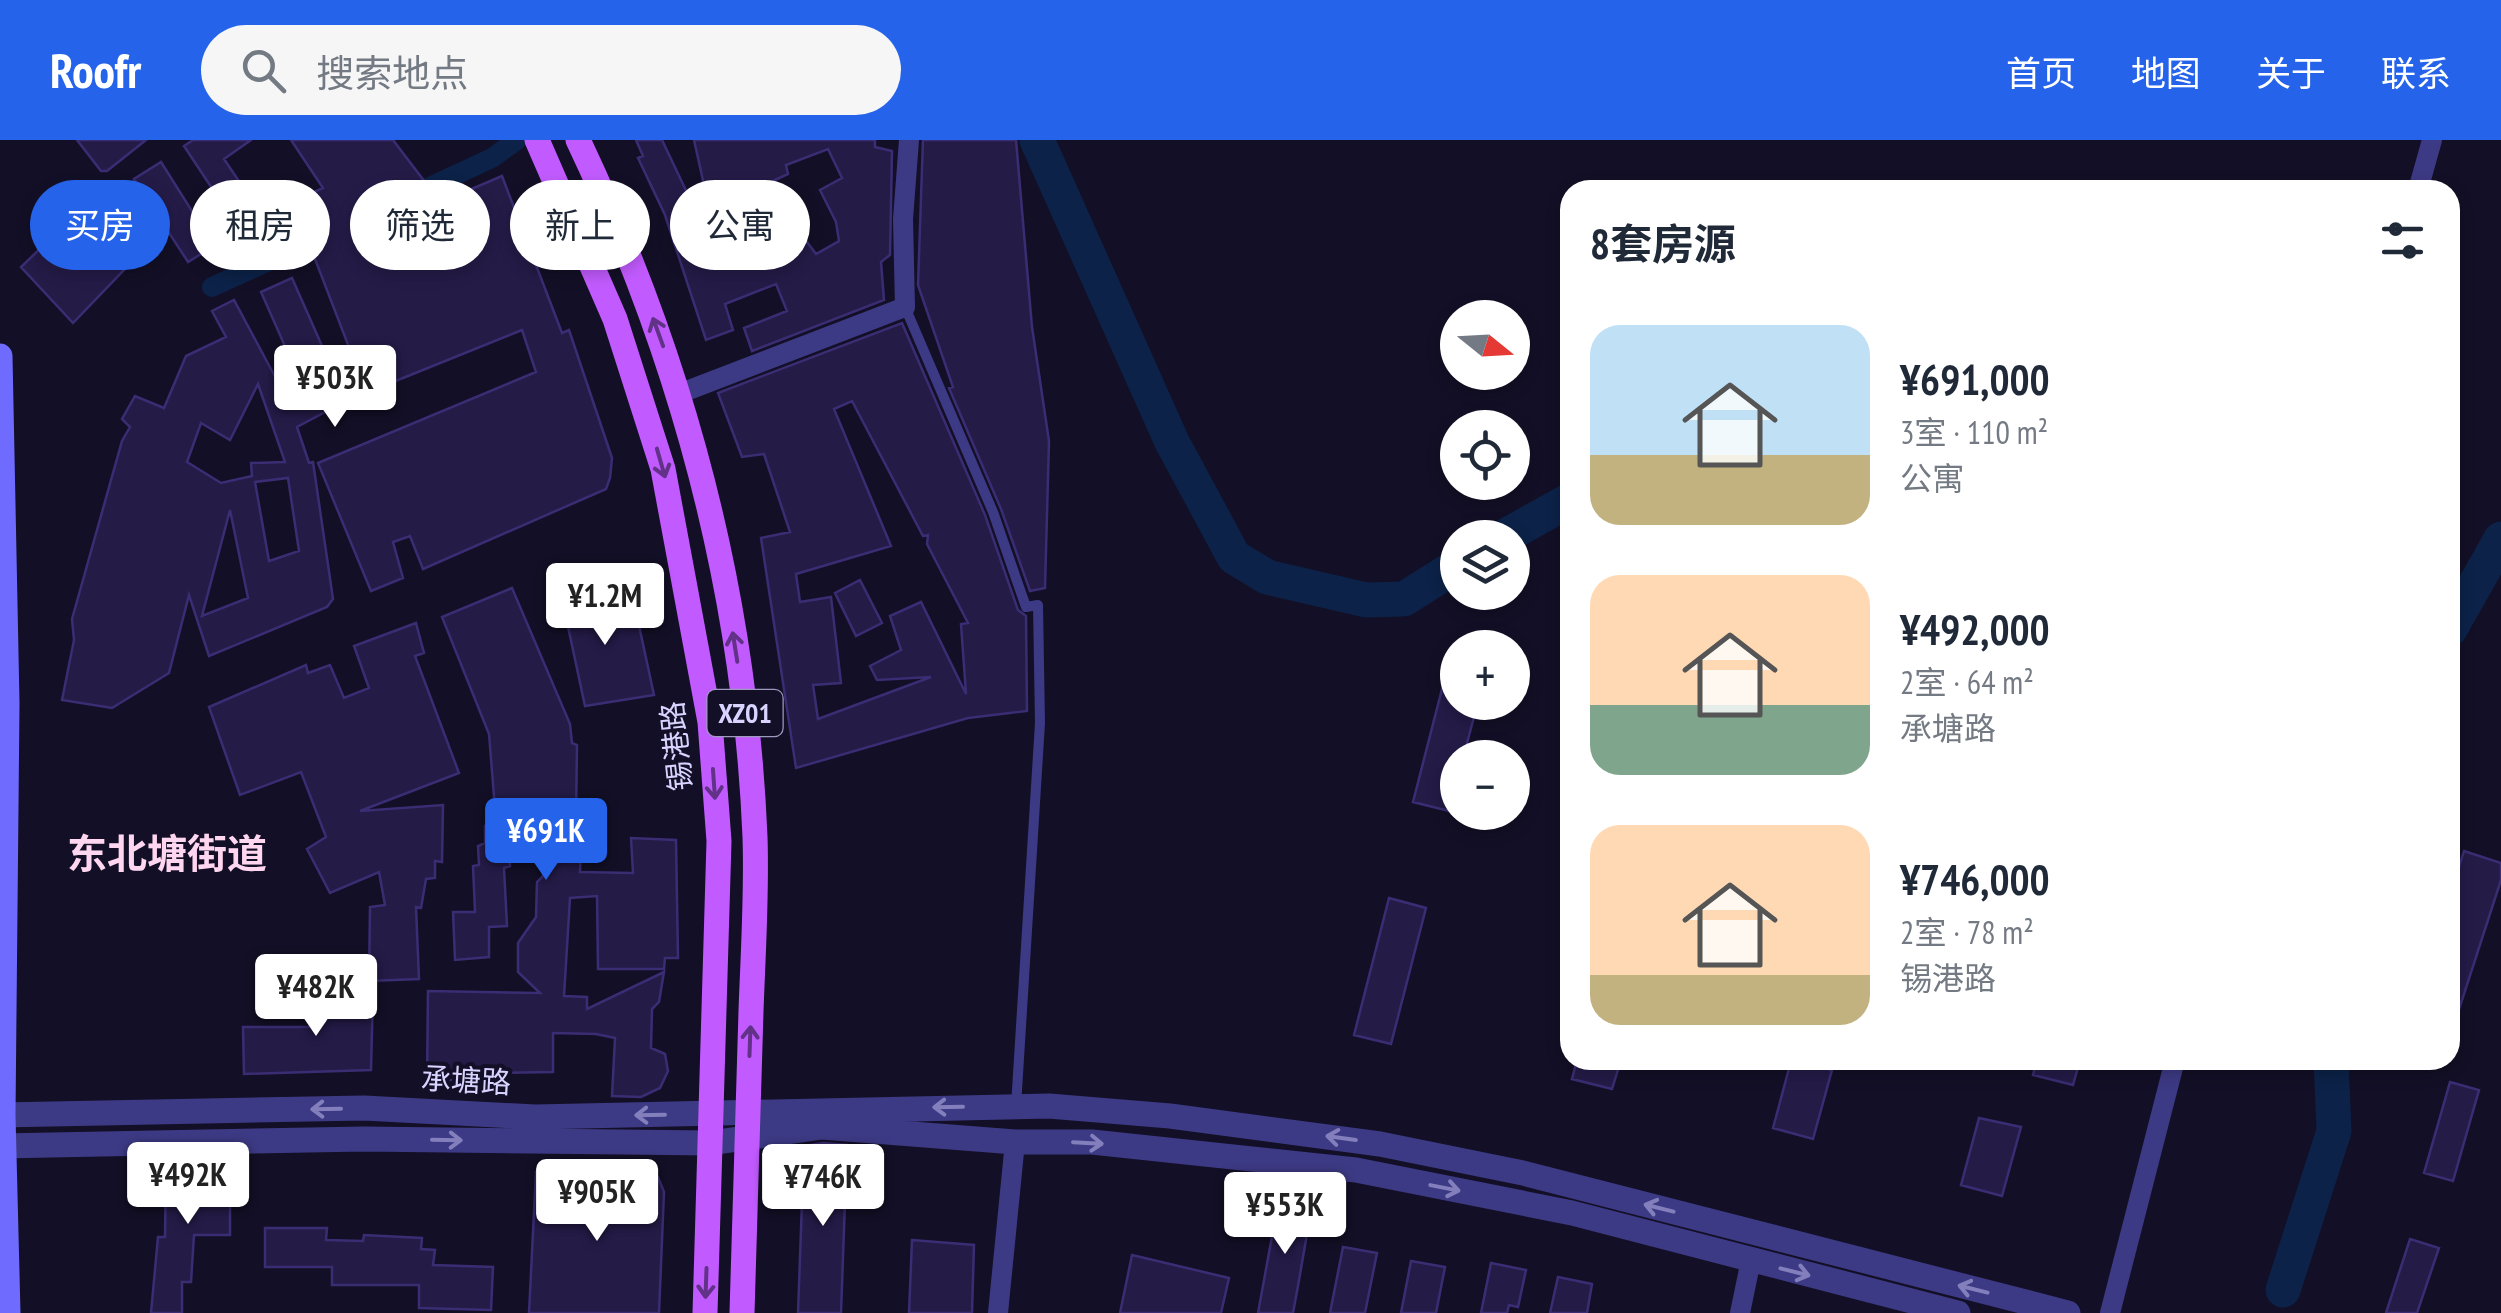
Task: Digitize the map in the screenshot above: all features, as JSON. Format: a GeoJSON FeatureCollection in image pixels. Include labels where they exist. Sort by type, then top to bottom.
{"type":"FeatureCollection","features":[{"type":"Feature","properties":{"kind":"main road","name":"XZ01"},"geometry":{"type":"LineString","coordinates":[[578,140],[606,199],[680,393],[711,516],[746,718],[755,840],[742,1313]]}},
{"type":"Feature","properties":{"kind":"main road","name":"锡港路"},"geometry":{"type":"LineString","coordinates":[[538,142],[580,232],[642,400],[676,524],[710,722],[719,841],[705,1313]]}},
{"type":"Feature","properties":{"kind":"main road"},"geometry":{"type":"LineString","coordinates":[[0,356],[4,702],[1,1115],[8,1313]]}},
{"type":"Feature","properties":{"kind":"street"},"geometry":{"type":"LineString","coordinates":[[680,393],[904,307],[903,218],[909,140]]}},
{"type":"Feature","properties":{"kind":"street"},"geometry":{"type":"LineString","coordinates":[[2421,180],[2432,140]]}},
{"type":"Feature","properties":{"kind":"street"},"geometry":{"type":"LineString","coordinates":[[2110,1313],[2173,1070]]}},
{"type":"Feature","properties":{"kind":"street","name":"承塘路"},"geometry":{"type":"LineString","coordinates":[[1,1115],[364,1108],[535,1117],[1016,1106],[1170,1116],[1398,1147],[1523,1173],[2068,1313]]}},
{"type":"Feature","properties":{"kind":"street","name":"承塘路"},"geometry":{"type":"LineString","coordinates":[[3,1146],[364,1139],[710,1143],[822,1126],[1015,1142],[1092,1142],[1356,1170],[1572,1213],[1958,1313]]}},
{"type":"Feature","properties":{"kind":"street"},"geometry":{"type":"LineString","coordinates":[[998,1313],[1015,1142]]}},
{"type":"Feature","properties":{"kind":"street"},"geometry":{"type":"LineString","coordinates":[[1740,1313],[1751,1260]]}},
{"type":"Feature","properties":{"kind":"lane"},"geometry":{"type":"LineString","coordinates":[[904,307],[992,512],[1026,607],[1038,605],[1040,723],[1016,1106]]}},
{"type":"Feature","properties":{"kind":"building"},"geometry":{"type":"Polygon","coordinates":[[[77,140],[146,140],[107,171],[101,171],[77,140]]]}},
{"type":"Feature","properties":{"kind":"building"},"geometry":{"type":"Polygon","coordinates":[[[193,140],[251,140],[224,159],[238,180],[207,180],[184,146],[193,140]]]}},
{"type":"Feature","properties":{"kind":"building"},"geometry":{"type":"Polygon","coordinates":[[[291,140],[393,140],[423,180],[350,180],[350,270],[490,270],[490,181],[502,176],[510,197],[510,270],[538,270],[562,333],[569,330],[612,458],[606,489],[423,569],[410,536],[393,542],[403,578],[371,591],[318,463],[536,372],[522,330],[346,401],[297,427],[309,463],[313,462],[333,599],[327,607],[209,656],[189,595],[169,673],[112,708],[62,700],[74,640],[72,619],[122,441],[130,427],[122,419],[135,396],[164,408],[186,356],[226,337],[212,311],[234,300],[280,386],[299,378],[261,292],[292,278],[330,364],[352,355],[319,270],[330,270],[330,180],[318,180],[291,140]],[[258,384],[230,440],[201,423],[187,462],[221,483],[252,476],[251,463],[285,462],[258,384]],[[288,478],[255,482],[269,561],[299,551],[288,478]],[[230,510],[202,616],[248,598],[230,510]]]}},
{"type":"Feature","properties":{"kind":"building"},"geometry":{"type":"Polygon","coordinates":[[[636,140],[662,140],[681,180],[670,180],[670,230],[650,180],[638,158],[643,156],[636,140]]]}},
{"type":"Feature","properties":{"kind":"building"},"geometry":{"type":"Polygon","coordinates":[[[694,140],[875,140],[875,147],[892,151],[890,255],[881,262],[884,300],[752,351],[744,328],[787,311],[776,284],[725,304],[733,330],[706,340],[683,270],[810,270],[810,246],[816,254],[839,241],[836,222],[820,190],[842,178],[828,149],[786,165],[788,174],[775,180],[703,180],[694,140]]]}},
{"type":"Feature","properties":{"kind":"building"},"geometry":{"type":"Polygon","coordinates":[[[923,140],[1016,140],[1032,327],[1049,441],[1045,588],[1030,591],[1001,509],[949,388],[953,387],[918,285],[923,140]]]}},
{"type":"Feature","properties":{"kind":"building"},"geometry":{"type":"Polygon","coordinates":[[[161,162],[190,208],[190,261],[170,234],[170,180],[134,179],[161,162]]]}},
{"type":"Feature","properties":{"kind":"building"},"geometry":{"type":"Polygon","coordinates":[[[30,258],[30,270],[124,270],[73,323],[21,267],[30,258]]]}},
{"type":"Feature","properties":{"kind":"building"},"geometry":{"type":"Polygon","coordinates":[[[902,323],[985,515],[1018,610],[1026,616],[1027,711],[968,718],[796,768],[761,538],[790,532],[764,454],[742,457],[718,393],[902,323]],[[852,401],[834,409],[891,546],[796,574],[800,602],[831,597],[841,683],[813,685],[818,719],[931,677],[877,680],[870,666],[901,650],[890,616],[921,602],[966,694],[961,624],[968,623],[927,544],[928,535],[923,536],[852,401]]]}},
{"type":"Feature","properties":{"kind":"building"},"geometry":{"type":"Polygon","coordinates":[[[583,573],[594,620],[635,607],[654,695],[585,706],[558,580],[583,573]]]}},
{"type":"Feature","properties":{"kind":"building"},"geometry":{"type":"Polygon","coordinates":[[[860,580],[882,623],[856,636],[835,593],[860,580]]]}},
{"type":"Feature","properties":{"kind":"building"},"geometry":{"type":"Polygon","coordinates":[[[512,588],[570,724],[572,743],[577,745],[576,817],[582,819],[580,872],[633,873],[631,838],[676,840],[678,958],[665,958],[664,969],[598,969],[597,896],[570,898],[564,996],[587,997],[587,1009],[664,972],[659,1002],[652,1009],[651,1048],[665,1054],[668,1071],[660,1088],[641,1097],[612,1096],[615,1038],[596,1034],[553,1033],[553,1072],[495,1073],[495,1080],[427,1080],[428,991],[540,993],[518,972],[518,943],[536,917],[537,882],[546,873],[545,856],[553,847],[552,821],[516,824],[516,846],[509,846],[510,866],[504,868],[507,926],[489,927],[489,957],[455,960],[453,912],[475,912],[473,866],[479,865],[478,846],[485,843],[485,826],[492,826],[495,809],[489,734],[442,617],[512,588]]]}},
{"type":"Feature","properties":{"kind":"building"},"geometry":{"type":"Polygon","coordinates":[[[416,623],[424,653],[415,656],[459,773],[360,811],[443,805],[442,862],[435,861],[435,878],[426,879],[421,908],[416,907],[419,979],[369,981],[370,907],[385,905],[379,872],[330,893],[307,849],[326,837],[301,772],[240,795],[209,707],[306,665],[308,673],[330,665],[344,698],[369,688],[354,646],[416,623]]]}},
{"type":"Feature","properties":{"kind":"building"},"geometry":{"type":"Polygon","coordinates":[[[1440,697],[1440,720],[1473,720],[1468,740],[1440,740],[1440,809],[1413,802],[1440,697]]]}},
{"type":"Feature","properties":{"kind":"building"},"geometry":{"type":"Polygon","coordinates":[[[2464,851],[2501,863],[2501,880],[2460,1006],[2460,864],[2464,851]]]}},
{"type":"Feature","properties":{"kind":"building"},"geometry":{"type":"Polygon","coordinates":[[[1389,898],[1426,908],[1391,1044],[1354,1035],[1389,898]]]}},
{"type":"Feature","properties":{"kind":"building"},"geometry":{"type":"Polygon","coordinates":[[[316,990],[373,992],[371,1070],[244,1074],[243,1027],[314,1027],[316,990]]]}},
{"type":"Feature","properties":{"kind":"building"},"geometry":{"type":"Polygon","coordinates":[[[1574,1070],[1618,1070],[1612,1089],[1572,1079],[1574,1070]]]}},
{"type":"Feature","properties":{"kind":"building"},"geometry":{"type":"Polygon","coordinates":[[[1789,1070],[1832,1070],[1813,1139],[1773,1128],[1789,1070]]]}},
{"type":"Feature","properties":{"kind":"building"},"geometry":{"type":"Polygon","coordinates":[[[2034,1070],[2077,1070],[2073,1085],[2033,1075],[2034,1070]]]}},
{"type":"Feature","properties":{"kind":"building"},"geometry":{"type":"Polygon","coordinates":[[[2450,1082],[2479,1090],[2453,1181],[2424,1173],[2450,1082]]]}},
{"type":"Feature","properties":{"kind":"building"},"geometry":{"type":"Polygon","coordinates":[[[1979,1118],[2021,1127],[2002,1196],[1961,1185],[1979,1118]]]}},
{"type":"Feature","properties":{"kind":"building"},"geometry":{"type":"Polygon","coordinates":[[[847,1145],[841,1313],[798,1313],[804,1146],[847,1145]]]}},
{"type":"Feature","properties":{"kind":"building"},"geometry":{"type":"Polygon","coordinates":[[[166,1166],[230,1166],[230,1235],[194,1235],[191,1282],[182,1282],[182,1313],[151,1313],[158,1237],[165,1237],[166,1166]]]}},
{"type":"Feature","properties":{"kind":"building"},"geometry":{"type":"Polygon","coordinates":[[[536,1172],[658,1177],[664,1192],[659,1313],[529,1313],[536,1172]]]}},
{"type":"Feature","properties":{"kind":"building"},"geometry":{"type":"Polygon","coordinates":[[[1279,1198],[1312,1205],[1298,1286],[1293,1313],[1258,1313],[1279,1198]]]}},
{"type":"Feature","properties":{"kind":"building"},"geometry":{"type":"Polygon","coordinates":[[[265,1228],[327,1228],[326,1240],[363,1241],[364,1235],[422,1238],[421,1249],[435,1250],[433,1265],[493,1267],[491,1310],[419,1308],[419,1285],[332,1285],[332,1267],[265,1267],[265,1228]]]}},
{"type":"Feature","properties":{"kind":"building"},"geometry":{"type":"Polygon","coordinates":[[[2410,1239],[2439,1248],[2417,1313],[2386,1313],[2410,1239]]]}},
{"type":"Feature","properties":{"kind":"building"},"geometry":{"type":"Polygon","coordinates":[[[912,1240],[974,1245],[972,1313],[909,1313],[912,1240]]]}},
{"type":"Feature","properties":{"kind":"building"},"geometry":{"type":"Polygon","coordinates":[[[1343,1247],[1377,1253],[1365,1313],[1330,1313],[1343,1247]]]}},
{"type":"Feature","properties":{"kind":"building"},"geometry":{"type":"Polygon","coordinates":[[[1132,1255],[1229,1278],[1221,1313],[1120,1313],[1132,1255]]]}},
{"type":"Feature","properties":{"kind":"building"},"geometry":{"type":"Polygon","coordinates":[[[1411,1261],[1445,1267],[1436,1313],[1401,1313],[1411,1261]]]}},
{"type":"Feature","properties":{"kind":"building"},"geometry":{"type":"Polygon","coordinates":[[[1491,1263],[1526,1270],[1518,1307],[1509,1305],[1507,1313],[1481,1313],[1491,1263]]]}},
{"type":"Feature","properties":{"kind":"building"},"geometry":{"type":"Polygon","coordinates":[[[1558,1277],[1592,1284],[1587,1313],[1550,1313],[1558,1277]]]}},
{"type":"Feature","properties":{"kind":"waterway"},"geometry":{"type":"LineString","coordinates":[[445,180],[492,158],[517,140]]}},
{"type":"Feature","properties":{"kind":"waterway"},"geometry":{"type":"LineString","coordinates":[[1037,140],[1172,442],[1234,557],[1267,577],[1366,600],[1404,599],[1440,576]]}},
{"type":"Feature","properties":{"kind":"waterway"},"geometry":{"type":"LineString","coordinates":[[212,287],[332,232]]}},
{"type":"Feature","properties":{"kind":"waterway"},"geometry":{"type":"LineString","coordinates":[[1530,522],[1560,506]]}},
{"type":"Feature","properties":{"kind":"waterway"},"geometry":{"type":"LineString","coordinates":[[2460,611],[2501,539]]}},
{"type":"Feature","properties":{"kind":"waterway"},"geometry":{"type":"LineString","coordinates":[[2283,1290],[2334,1131],[2331,1070]]}},
{"type":"Feature","properties":{"kind":"district","name":"东北塘街道"},"geometry":{"type":"Point","coordinates":[167,854]}}]}
